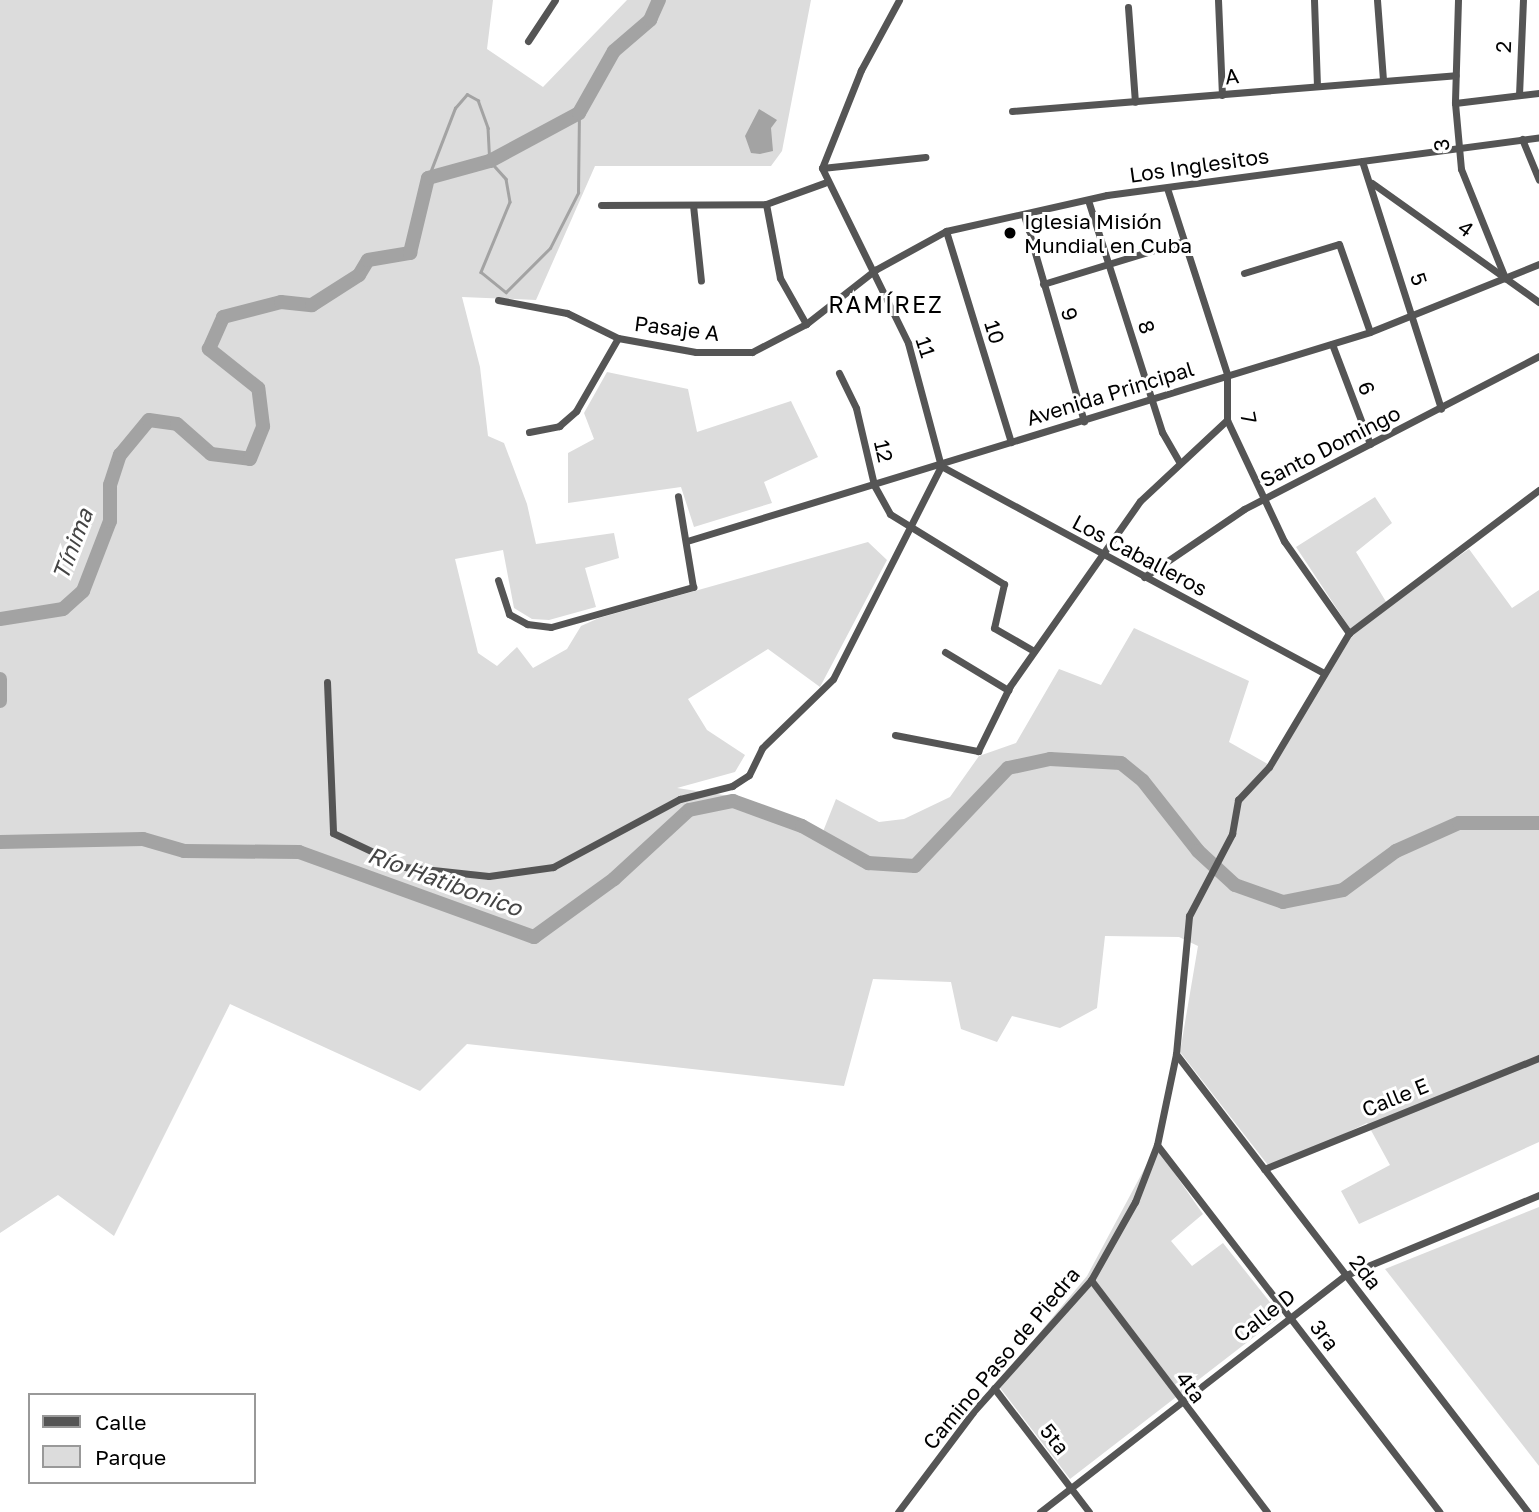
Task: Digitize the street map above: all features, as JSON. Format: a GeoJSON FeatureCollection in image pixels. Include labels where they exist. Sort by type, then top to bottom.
{"type":"FeatureCollection","features":[{"type":"Feature","properties":{"kind":"street"},"geometry":{"type":"LineString","coordinates":[[527,41],[555,0]]}},
{"type":"Feature","properties":{"kind":"street"},"geometry":{"type":"LineString","coordinates":[[899,0],[861,69],[822,170],[925,156]]}},
{"type":"Feature","properties":{"kind":"street"},"geometry":{"type":"LineString","coordinates":[[1219,0],[1222,95]]}},
{"type":"Feature","properties":{"kind":"street"},"geometry":{"type":"LineString","coordinates":[[1314,0],[1317,85]]}},
{"type":"Feature","properties":{"kind":"street"},"geometry":{"type":"LineString","coordinates":[[1377,0],[1382,79]]}},
{"type":"Feature","properties":{"kind":"street","name":"3"},"geometry":{"type":"LineString","coordinates":[[1458,0],[1455,103],[1461,169],[1505,278]]}},
{"type":"Feature","properties":{"kind":"street","name":"2"},"geometry":{"type":"LineString","coordinates":[[1519,96],[1522,0]]}},
{"type":"Feature","properties":{"kind":"street"},"geometry":{"type":"LineString","coordinates":[[1128,8],[1135,102]]}},
{"type":"Feature","properties":{"kind":"street","name":"A"},"geometry":{"type":"LineString","coordinates":[[1012,111],[1456,75]]}},
{"type":"Feature","properties":{"kind":"street"},"geometry":{"type":"LineString","coordinates":[[1455,103],[1539,93]]}},
{"type":"Feature","properties":{"kind":"street","name":"Los Inglesitos"},"geometry":{"type":"LineString","coordinates":[[874,270],[946,231],[1088,200],[1539,137]]}},
{"type":"Feature","properties":{"kind":"street"},"geometry":{"type":"LineString","coordinates":[[1522,139],[1539,180]]}},
{"type":"Feature","properties":{"kind":"street","name":"5"},"geometry":{"type":"LineString","coordinates":[[1362,160],[1372,182],[1441,409]]}},
{"type":"Feature","properties":{"kind":"street","name":"11"},"geometry":{"type":"LineString","coordinates":[[822,170],[824,183],[874,270],[908,343],[941,466]]}},
{"type":"Feature","properties":{"kind":"street","name":"4"},"geometry":{"type":"LineString","coordinates":[[1372,182],[1539,302]]}},
{"type":"Feature","properties":{"kind":"street"},"geometry":{"type":"LineString","coordinates":[[601,205],[766,204],[824,183]]}},
{"type":"Feature","properties":{"kind":"street","name":"7"},"geometry":{"type":"LineString","coordinates":[[1167,188],[1227,374],[1227,420],[1284,541],[1349,634]]}},
{"type":"Feature","properties":{"kind":"street","name":"8"},"geometry":{"type":"LineString","coordinates":[[1088,200],[1152,400],[1179,462]]}},
{"type":"Feature","properties":{"kind":"street"},"geometry":{"type":"LineString","coordinates":[[766,204],[780,278],[806,324]]}},
{"type":"Feature","properties":{"kind":"street"},"geometry":{"type":"LineString","coordinates":[[693,205],[701,281]]}},
{"type":"Feature","properties":{"kind":"street","name":"9"},"geometry":{"type":"LineString","coordinates":[[1024,215],[1084,421]]}},
{"type":"Feature","properties":{"kind":"street","name":"10"},"geometry":{"type":"LineString","coordinates":[[946,231],[1012,442]]}},
{"type":"Feature","properties":{"kind":"street"},"geometry":{"type":"LineString","coordinates":[[1043,284],[1184,241]]}},
{"type":"Feature","properties":{"kind":"street"},"geometry":{"type":"LineString","coordinates":[[1244,273],[1339,244],[1370,332]]}},
{"type":"Feature","properties":{"kind":"street","name":"Avenida Principal"},"geometry":{"type":"LineString","coordinates":[[687,541],[941,466],[1227,374],[1370,332],[1539,264]]}},
{"type":"Feature","properties":{"kind":"street","name":"Pasaje A"},"geometry":{"type":"LineString","coordinates":[[498,300],[567,313],[618,338],[696,352],[752,352],[806,324],[874,270]]}},
{"type":"Feature","properties":{"kind":"street"},"geometry":{"type":"LineString","coordinates":[[529,432],[559,426],[576,411],[618,338]]}},
{"type":"Feature","properties":{"kind":"street","name":"6"},"geometry":{"type":"LineString","coordinates":[[1332,344],[1370,444]]}},
{"type":"Feature","properties":{"kind":"street","name":"Santo Domingo"},"geometry":{"type":"LineString","coordinates":[[1144,578],[1205,532],[1539,356]]}},
{"type":"Feature","properties":{"kind":"street","name":"12"},"geometry":{"type":"LineString","coordinates":[[839,373],[856,408],[874,485],[890,514],[908,528],[1004,584],[994,628],[1034,651]]}},
{"type":"Feature","properties":{"kind":"street"},"geometry":{"type":"LineString","coordinates":[[895,735],[978,751],[1008,690],[1104,557],[1140,501],[1227,420]]}},
{"type":"Feature","properties":{"kind":"street"},"geometry":{"type":"LineString","coordinates":[[327,682],[333,833],[405,867],[489,876],[553,867],[680,799],[733,786],[749,775],[762,748],[832,679],[941,466]]}},
{"type":"Feature","properties":{"kind":"street","name":"Los Caballeros"},"geometry":{"type":"LineString","coordinates":[[941,466],[1104,557],[1324,673]]}},
{"type":"Feature","properties":{"kind":"street","name":"Camino Paso de Piedra"},"geometry":{"type":"LineString","coordinates":[[898,1512],[993,1388],[1091,1280],[1135,1202],[1157,1145],[1176,1054],[1189,916],[1225,849],[1238,800],[1269,767],[1349,634],[1539,490]]}},
{"type":"Feature","properties":{"kind":"street"},"geometry":{"type":"LineString","coordinates":[[498,580],[509,614],[527,624],[551,627],[693,587],[677,496]]}},
{"type":"Feature","properties":{"kind":"street"},"geometry":{"type":"LineString","coordinates":[[945,652],[1008,690]]}},
{"type":"Feature","properties":{"kind":"street","name":"2da"},"geometry":{"type":"LineString","coordinates":[[1176,1054],[1528,1512]]}},
{"type":"Feature","properties":{"kind":"street","name":"Calle E"},"geometry":{"type":"LineString","coordinates":[[1264,1169],[1539,1058]]}},
{"type":"Feature","properties":{"kind":"street","name":"3ra"},"geometry":{"type":"LineString","coordinates":[[1157,1145],[1440,1512]]}},
{"type":"Feature","properties":{"kind":"street","name":"Calle D"},"geometry":{"type":"LineString","coordinates":[[1040,1512],[1346,1275],[1539,1195]]}},
{"type":"Feature","properties":{"kind":"street","name":"4ta"},"geometry":{"type":"LineString","coordinates":[[1091,1280],[1267,1512]]}},
{"type":"Feature","properties":{"kind":"street","name":"5ta"},"geometry":{"type":"LineString","coordinates":[[993,1388],[1089,1512]]}},
{"type":"Feature","properties":{"kind":"green space"},"geometry":{"type":"Polygon","coordinates":[[[0,0],[493,0],[487,49],[543,87],[627,0],[811,0],[782,151],[771,166],[595,166],[536,300],[462,297],[480,367],[488,436],[504,443],[527,504],[536,544],[614,533],[619,558],[585,568],[596,607],[549,620],[532,619],[514,608],[503,550],[455,559],[478,653],[497,666],[517,647],[533,668],[567,649],[581,626],[599,618],[868,542],[887,560],[820,687],[768,649],[688,699],[707,730],[745,755],[735,772],[677,788],[737,797],[820,839],[836,799],[879,822],[904,819],[950,797],[979,756],[1016,743],[1059,669],[1101,685],[1134,628],[1249,681],[1229,742],[1273,767],[1351,630],[1296,547],[1375,497],[1392,523],[1356,552],[1388,605],[1469,549],[1512,608],[1539,590],[1539,1142],[1359,1224],[1341,1191],[1390,1165],[1367,1123],[1271,1169],[1180,1052],[1198,946],[1179,937],[1105,936],[1097,1008],[1060,1028],[1012,1016],[997,1042],[961,1029],[951,982],[873,979],[844,1086],[467,1044],[420,1091],[230,1004],[114,1236],[58,1195],[0,1233],[0,0]]]}},
{"type":"Feature","properties":{"kind":"green space"},"geometry":{"type":"Polygon","coordinates":[[[607,372],[688,389],[697,432],[791,401],[818,457],[764,482],[772,503],[694,527],[681,487],[568,503],[568,453],[594,439],[584,413],[607,372]]]}},
{"type":"Feature","properties":{"kind":"green space"},"geometry":{"type":"Polygon","coordinates":[[[1156,1147],[1203,1214],[1171,1241],[1192,1266],[1223,1243],[1281,1316],[1070,1479],[997,1384],[1087,1276],[1156,1147]]]}},
{"type":"Feature","properties":{"kind":"green space"},"geometry":{"type":"Polygon","coordinates":[[[1539,1207],[1539,1466],[1385,1269],[1539,1207]]]}},
{"type":"Feature","properties":{"kind":"shaded area"},"geometry":{"type":"Polygon","coordinates":[[[759,109],[777,120],[771,128],[773,151],[760,154],[751,153],[745,136],[759,109]]]}},
{"type":"Feature","properties":{"kind":"waterway","name":"Tínima"},"geometry":{"type":"LineString","coordinates":[[0,619],[63,609],[83,591],[110,521],[110,485],[120,455],[149,420],[177,424],[211,454],[250,459],[263,426],[258,388],[209,349],[223,317],[281,302],[312,305],[359,275],[368,260],[410,253],[428,178],[490,161],[579,113],[614,51],[650,20],[659,0]]}},
{"type":"Feature","properties":{"kind":"waterway"},"geometry":{"type":"LineString","coordinates":[[428,178],[455,108],[467,94],[478,100],[488,128],[490,161],[506,179],[510,202],[481,272],[506,292],[550,248],[578,193],[579,113]]}},
{"type":"Feature","properties":{"kind":"waterway","name":"Tínima"},"geometry":{"type":"LineString","coordinates":[[0,679],[0,701]]}},
{"type":"Feature","properties":{"kind":"waterway","name":"Río Hatibonico"},"geometry":{"type":"LineString","coordinates":[[0,842],[143,839],[184,851],[299,852],[534,937],[614,879],[689,810],[733,801],[802,826],[868,863],[915,866],[1008,768],[1050,759],[1121,763],[1143,781],[1198,851],[1235,885],[1283,902],[1343,890],[1396,851],[1459,823],[1539,823]]}},
{"type":"Feature","properties":{"kind":"place","name":"Iglesia Misión Mundial en Cuba"},"geometry":{"type":"Point","coordinates":[1010,233]}},
{"type":"Feature","properties":{"kind":"district","name":"RAMÍREZ"},"geometry":{"type":"Point","coordinates":[886,304]}}]}
